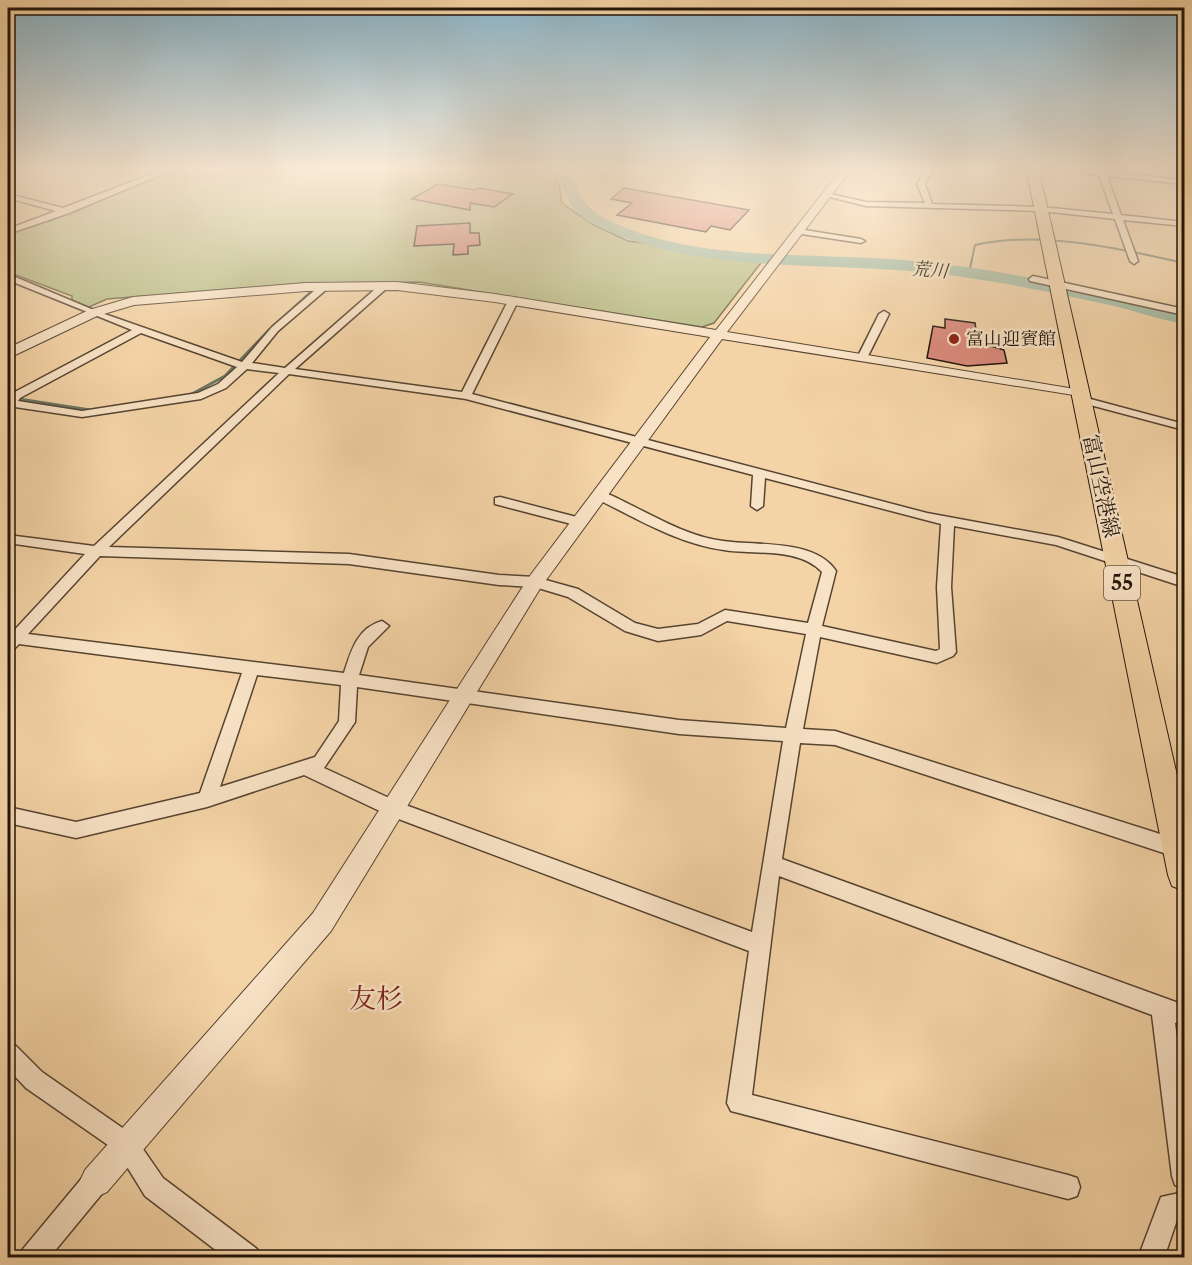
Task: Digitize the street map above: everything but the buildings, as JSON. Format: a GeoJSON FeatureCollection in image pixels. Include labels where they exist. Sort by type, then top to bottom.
{"type":"FeatureCollection","features":[{"type":"Feature","properties":{"kind":"main road","name":"富山空港線"},"geometry":{"type":"LineString","coordinates":[[1045,226],[1185,875]]}},
{"type":"Feature","properties":{"kind":"street"},"geometry":{"type":"LineString","coordinates":[[8,232],[24,226]]}},
{"type":"Feature","properties":{"kind":"street"},"geometry":{"type":"LineString","coordinates":[[32,1257],[126,1144],[322,922],[536,582],[638,441],[802,226]]}},
{"type":"Feature","properties":{"kind":"street"},"geometry":{"type":"LineString","coordinates":[[1120,226],[1134,261]]}},
{"type":"Feature","properties":{"kind":"street"},"geometry":{"type":"LineString","coordinates":[[798,231],[861,241]]}},
{"type":"Feature","properties":{"kind":"street"},"geometry":{"type":"LineString","coordinates":[[8,277],[93,313],[242,365],[466,396],[948,521],[1058,541],[1185,582]]}},
{"type":"Feature","properties":{"kind":"street"},"geometry":{"type":"LineString","coordinates":[[1033,279],[1058,287],[1185,312]]}},
{"type":"Feature","properties":{"kind":"street"},"geometry":{"type":"LineString","coordinates":[[140,330],[15,396],[10,403],[82,414],[201,396],[222,386],[274,329],[326,286]]}},
{"type":"Feature","properties":{"kind":"street"},"geometry":{"type":"LineString","coordinates":[[8,353],[93,313],[147,299],[326,286],[384,286],[513,301],[862,358],[1082,397],[1185,427]]}},
{"type":"Feature","properties":{"kind":"street"},"geometry":{"type":"LineString","coordinates":[[11,642],[96,551],[287,371],[384,286]]}},
{"type":"Feature","properties":{"kind":"street"},"geometry":{"type":"LineString","coordinates":[[466,396],[513,301]]}},
{"type":"Feature","properties":{"kind":"street"},"geometry":{"type":"LineString","coordinates":[[862,358],[884,314]]}},
{"type":"Feature","properties":{"kind":"street"},"geometry":{"type":"LineString","coordinates":[[757,506],[759,473]]}},
{"type":"Feature","properties":{"kind":"street"},"geometry":{"type":"LineString","coordinates":[[599,495],[694,538],[721,546],[795,552],[825,565],[829,571],[791,736],[759,945],[739,1103],[1068,1187]]}},
{"type":"Feature","properties":{"kind":"street"},"geometry":{"type":"LineString","coordinates":[[500,501],[579,522]]}},
{"type":"Feature","properties":{"kind":"street"},"geometry":{"type":"LineString","coordinates":[[8,539],[96,551],[349,559],[499,580],[536,582],[573,593],[630,627],[658,635],[701,629],[725,615],[814,630],[937,657],[948,652],[945,587],[948,521]]}},
{"type":"Feature","properties":{"kind":"street"},"geometry":{"type":"LineString","coordinates":[[8,815],[76,830],[207,799],[321,762],[347,722],[349,681],[361,645],[373,631],[382,626]]}},
{"type":"Feature","properties":{"kind":"street"},"geometry":{"type":"LineString","coordinates":[[11,642],[349,681],[679,727],[835,738],[1179,849]]}},
{"type":"Feature","properties":{"kind":"street"},"geometry":{"type":"LineString","coordinates":[[207,799],[251,670]]}},
{"type":"Feature","properties":{"kind":"street"},"geometry":{"type":"LineString","coordinates":[[304,767],[394,809],[759,945]]}},
{"type":"Feature","properties":{"kind":"street"},"geometry":{"type":"LineString","coordinates":[[771,864],[1169,1010],[1185,1176]]}},
{"type":"Feature","properties":{"kind":"street"},"geometry":{"type":"LineString","coordinates":[[8,1054],[34,1080],[126,1144],[154,1187],[248,1257]]}},
{"type":"Feature","properties":{"kind":"street"},"geometry":{"type":"LineString","coordinates":[[1151,1257],[1170,1206],[1185,1204]]}},
{"type":"Feature","properties":{"kind":"green space"},"geometry":{"type":"Polygon","coordinates":[[[33,226],[596,226],[628,241],[764,259],[714,323],[702,327],[419,282],[306,283],[107,299],[89,307],[72,301],[72,296],[8,272],[8,234],[33,226]]]}},
{"type":"Feature","properties":{"kind":"waterway","name":"荒川"},"geometry":{"type":"LineString","coordinates":[[610,226],[630,235],[666,245],[706,252],[903,265],[1010,279],[1115,301],[1184,319]]}},
{"type":"Feature","properties":{"kind":"waterway"},"geometry":{"type":"LineString","coordinates":[[969,273],[975,245],[1000,241],[1052,240],[1080,243],[1184,263]]}},
{"type":"Feature","properties":{"kind":"waterway"},"geometry":{"type":"LineString","coordinates":[[276,324],[312,291]]}},
{"type":"Feature","properties":{"kind":"waterway"},"geometry":{"type":"LineString","coordinates":[[190,395],[225,376],[270,329]]}},
{"type":"Feature","properties":{"kind":"waterway"},"geometry":{"type":"LineString","coordinates":[[8,403],[19,399],[90,410]]}},
{"type":"Feature","properties":{"kind":"place","name":"富山迎賓館"},"geometry":{"type":"Point","coordinates":[954,339]}},
{"type":"Feature","properties":{"kind":"district","name":"友杉"},"geometry":{"type":"Point","coordinates":[376,999]}}]}
